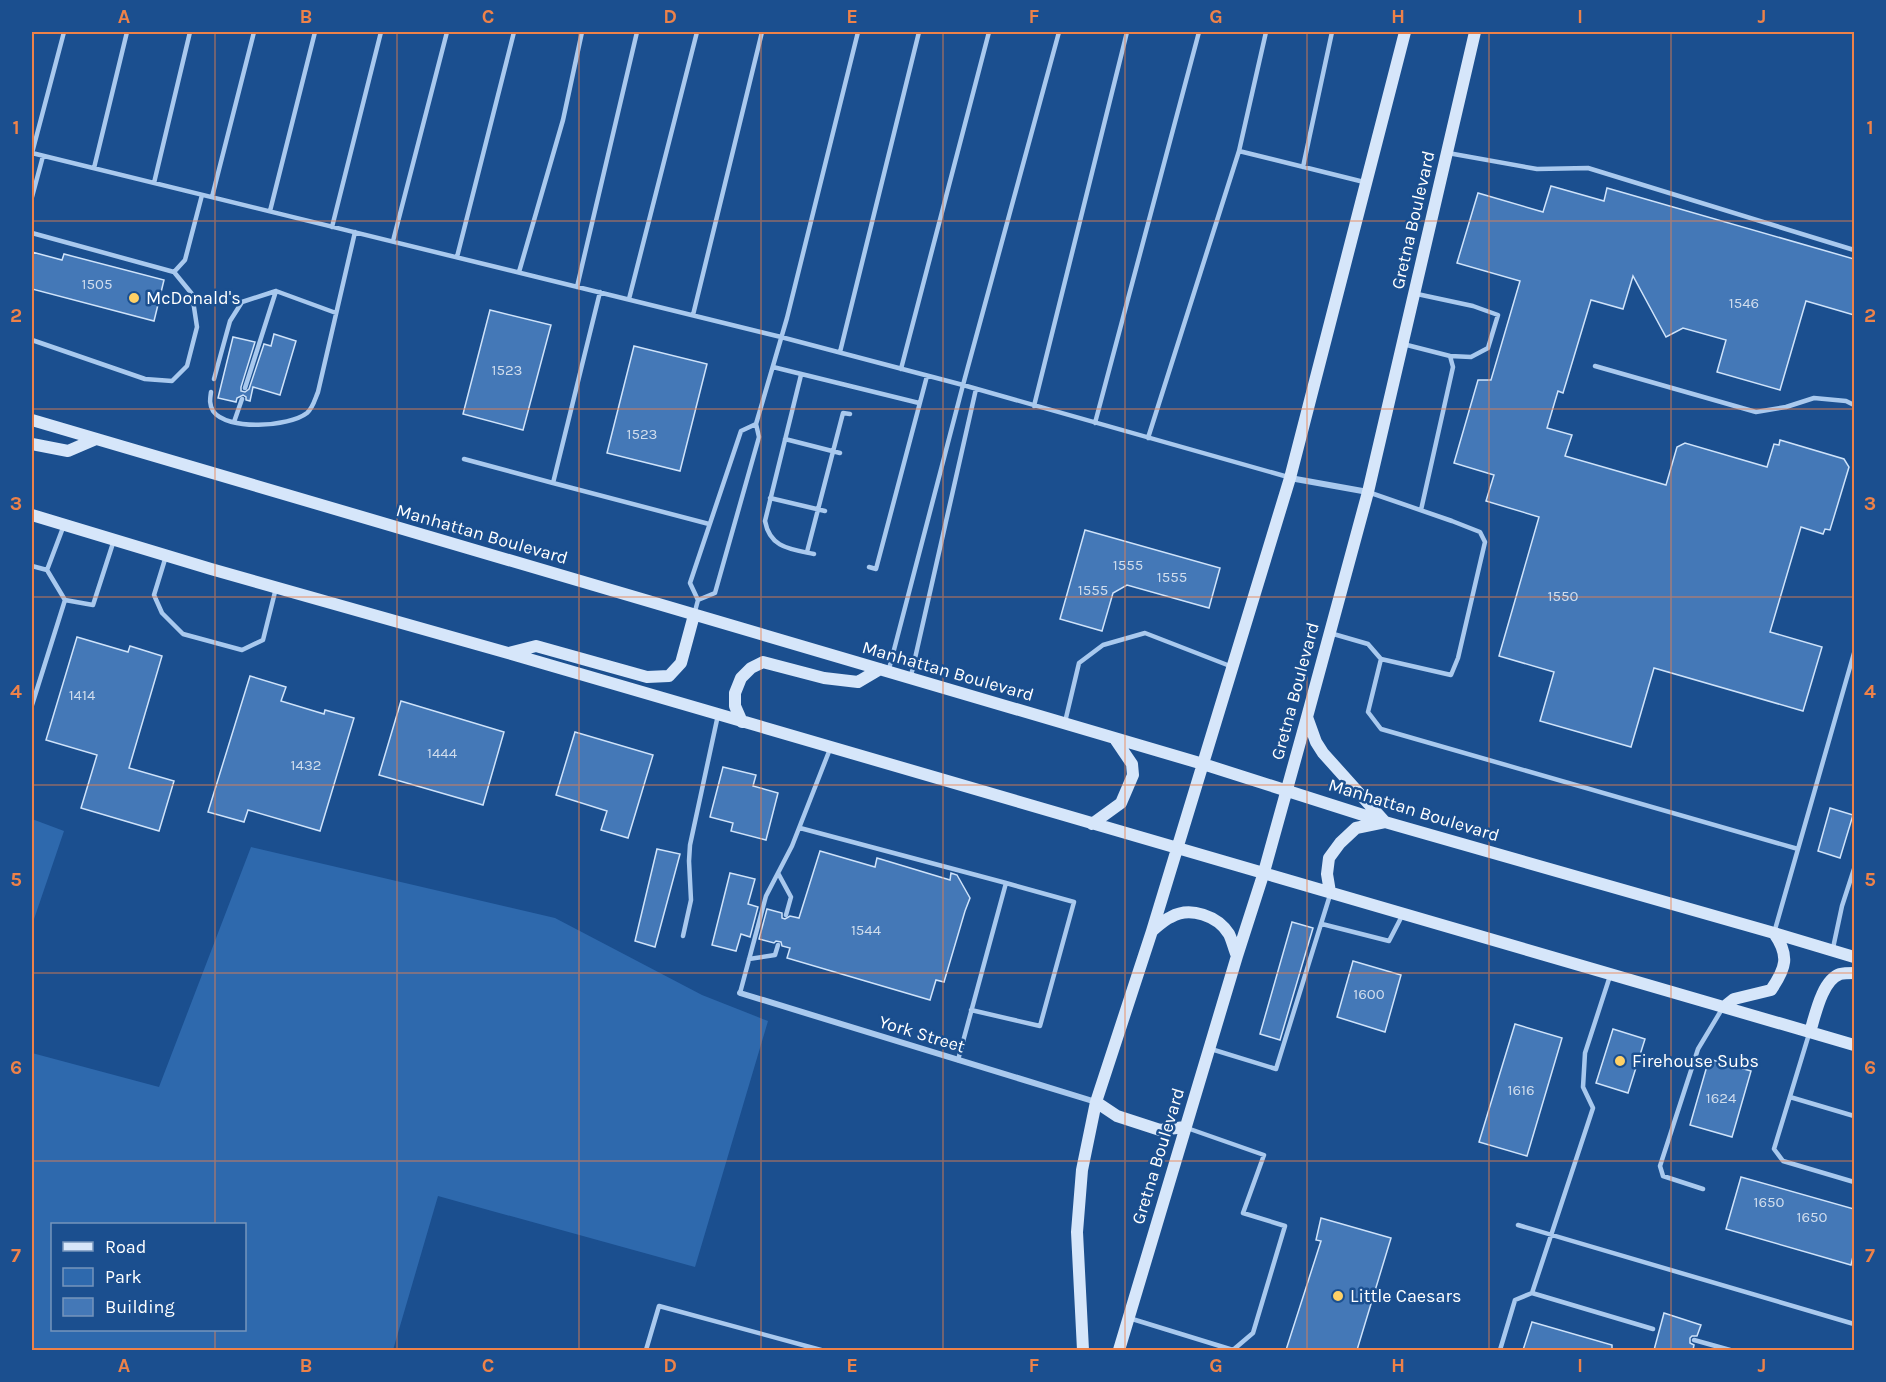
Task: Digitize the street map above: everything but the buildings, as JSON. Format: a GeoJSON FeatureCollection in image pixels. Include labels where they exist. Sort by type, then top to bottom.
{"type":"FeatureCollection","features":[{"type":"Feature","properties":{"kind":"street"},"geometry":{"type":"LineString","coordinates":[[1083,1350],[1077,1232],[1082,1170],[1096,1102],[1152,931],[1290,478],[1405,32]]}},
{"type":"Feature","properties":{"kind":"street","name":"Gretna Boulevard"},"geometry":{"type":"LineString","coordinates":[[1119,1350],[1264,872],[1368,492],[1475,32]]}},
{"type":"Feature","properties":{"kind":"street","name":"Manhattan Boulevard"},"geometry":{"type":"LineString","coordinates":[[32,420],[1203,764],[1385,822],[1854,957]]}},
{"type":"Feature","properties":{"kind":"street"},"geometry":{"type":"LineString","coordinates":[[32,444],[68,451],[96,439]]}},
{"type":"Feature","properties":{"kind":"street"},"geometry":{"type":"LineString","coordinates":[[1290,478],[1368,492]]}},
{"type":"Feature","properties":{"kind":"street"},"geometry":{"type":"LineString","coordinates":[[32,515],[276,588],[508,653],[1854,1045]]}},
{"type":"Feature","properties":{"kind":"street"},"geometry":{"type":"LineString","coordinates":[[508,653],[536,646],[647,677],[669,676],[681,663],[694,615]]}},
{"type":"Feature","properties":{"kind":"street"},"geometry":{"type":"LineString","coordinates":[[742,722],[735,706],[735,693],[741,678],[751,668],[763,662],[824,678],[858,682],[884,671]]}},
{"type":"Feature","properties":{"kind":"street"},"geometry":{"type":"LineString","coordinates":[[1307,717],[1316,742],[1323,753],[1385,822]]}},
{"type":"Feature","properties":{"kind":"street"},"geometry":{"type":"LineString","coordinates":[[1092,824],[1120,803],[1133,775],[1128,755],[1115,739]]}},
{"type":"Feature","properties":{"kind":"street"},"geometry":{"type":"LineString","coordinates":[[1330,892],[1327,874],[1329,858],[1340,843],[1356,828],[1385,822]]}},
{"type":"Feature","properties":{"kind":"street"},"geometry":{"type":"LineString","coordinates":[[1152,931],[1172,916],[1195,912],[1217,922],[1228,933],[1237,956]]}},
{"type":"Feature","properties":{"kind":"street"},"geometry":{"type":"LineString","coordinates":[[1724,1007],[1734,999],[1771,990],[1780,976],[1785,958],[1783,945],[1774,933]]}},
{"type":"Feature","properties":{"kind":"street"},"geometry":{"type":"LineString","coordinates":[[1810,1032],[1821,997],[1830,982],[1839,974],[1854,974]]}},
{"type":"Feature","properties":{"kind":"street","name":"York Street"},"geometry":{"type":"LineString","coordinates":[[740,993],[1096,1102]]}},
{"type":"Feature","properties":{"kind":"street"},"geometry":{"type":"LineString","coordinates":[[1096,1102],[1117,1116],[1160,1130],[1185,1127]]}},
{"type":"Feature","properties":{"kind":"lane"},"geometry":{"type":"LineString","coordinates":[[64,32],[32,153],[840,352],[1290,478]]}},
{"type":"Feature","properties":{"kind":"lane"},"geometry":{"type":"LineString","coordinates":[[94,168],[127,32]]}},
{"type":"Feature","properties":{"kind":"lane"},"geometry":{"type":"LineString","coordinates":[[154,183],[189,32]]}},
{"type":"Feature","properties":{"kind":"lane"},"geometry":{"type":"LineString","coordinates":[[212,197],[254,32]]}},
{"type":"Feature","properties":{"kind":"lane"},"geometry":{"type":"LineString","coordinates":[[270,212],[315,32]]}},
{"type":"Feature","properties":{"kind":"lane"},"geometry":{"type":"LineString","coordinates":[[332,227],[381,32]]}},
{"type":"Feature","properties":{"kind":"lane"},"geometry":{"type":"LineString","coordinates":[[393,242],[447,32]]}},
{"type":"Feature","properties":{"kind":"lane"},"geometry":{"type":"LineString","coordinates":[[457,257],[514,32]]}},
{"type":"Feature","properties":{"kind":"lane"},"geometry":{"type":"LineString","coordinates":[[519,272],[563,120],[582,32]]}},
{"type":"Feature","properties":{"kind":"lane"},"geometry":{"type":"LineString","coordinates":[[577,286],[636,32]]}},
{"type":"Feature","properties":{"kind":"lane"},"geometry":{"type":"LineString","coordinates":[[629,299],[697,32]]}},
{"type":"Feature","properties":{"kind":"lane"},"geometry":{"type":"LineString","coordinates":[[693,315],[762,32]]}},
{"type":"Feature","properties":{"kind":"lane"},"geometry":{"type":"LineString","coordinates":[[698,600],[716,593],[759,437],[756,424],[781,337],[858,32]]}},
{"type":"Feature","properties":{"kind":"lane"},"geometry":{"type":"LineString","coordinates":[[840,352],[919,32]]}},
{"type":"Feature","properties":{"kind":"lane"},"geometry":{"type":"LineString","coordinates":[[901,369],[989,32]]}},
{"type":"Feature","properties":{"kind":"lane"},"geometry":{"type":"LineString","coordinates":[[884,671],[1059,32]]}},
{"type":"Feature","properties":{"kind":"lane"},"geometry":{"type":"LineString","coordinates":[[1034,406],[1127,32]]}},
{"type":"Feature","properties":{"kind":"lane"},"geometry":{"type":"LineString","coordinates":[[1095,423],[1199,32]]}},
{"type":"Feature","properties":{"kind":"lane"},"geometry":{"type":"LineString","coordinates":[[1148,438],[1239,152],[1266,32]]}},
{"type":"Feature","properties":{"kind":"lane"},"geometry":{"type":"LineString","coordinates":[[1303,167],[1332,32]]}},
{"type":"Feature","properties":{"kind":"lane"},"geometry":{"type":"LineString","coordinates":[[1239,152],[1366,183]]}},
{"type":"Feature","properties":{"kind":"lane"},"geometry":{"type":"LineString","coordinates":[[1447,153],[1537,168],[1588,168],[1854,250]]}},
{"type":"Feature","properties":{"kind":"lane"},"geometry":{"type":"LineString","coordinates":[[32,197],[43,156]]}},
{"type":"Feature","properties":{"kind":"lane"},"geometry":{"type":"LineString","coordinates":[[174,272],[185,260],[202,195]]}},
{"type":"Feature","properties":{"kind":"lane"},"geometry":{"type":"LineString","coordinates":[[211,392],[209,403],[214,412],[221,418],[234,422],[254,425],[278,423],[302,416],[310,411],[318,392],[355,232]]}},
{"type":"Feature","properties":{"kind":"lane"},"geometry":{"type":"LineString","coordinates":[[32,233],[174,272],[192,294],[196,327],[188,366],[172,381],[145,379],[32,340]]}},
{"type":"Feature","properties":{"kind":"lane"},"geometry":{"type":"LineString","coordinates":[[214,379],[230,321],[242,302],[276,291],[336,313]]}},
{"type":"Feature","properties":{"kind":"lane"},"geometry":{"type":"LineString","coordinates":[[245,388],[276,291]]}},
{"type":"Feature","properties":{"kind":"lane"},"geometry":{"type":"LineString","coordinates":[[554,483],[600,292]]}},
{"type":"Feature","properties":{"kind":"lane"},"geometry":{"type":"LineString","coordinates":[[1402,344],[1450,356],[1471,357],[1488,348],[1498,315],[1460,303],[1414,294]]}},
{"type":"Feature","properties":{"kind":"lane"},"geometry":{"type":"LineString","coordinates":[[1421,510],[1453,367],[1450,356]]}},
{"type":"Feature","properties":{"kind":"lane"},"geometry":{"type":"LineString","coordinates":[[1595,366],[1756,412],[1786,407],[1814,398],[1846,400],[1854,405]]}},
{"type":"Feature","properties":{"kind":"lane"},"geometry":{"type":"LineString","coordinates":[[773,367],[919,403]]}},
{"type":"Feature","properties":{"kind":"lane"},"geometry":{"type":"LineString","coordinates":[[801,375],[765,521],[767,533],[774,543],[814,554]]}},
{"type":"Feature","properties":{"kind":"lane"},"geometry":{"type":"LineString","coordinates":[[869,567],[876,569],[894,500],[900,466],[927,376]]}},
{"type":"Feature","properties":{"kind":"lane"},"geometry":{"type":"LineString","coordinates":[[911,679],[976,389]]}},
{"type":"Feature","properties":{"kind":"lane"},"geometry":{"type":"LineString","coordinates":[[234,422],[242,399]]}},
{"type":"Feature","properties":{"kind":"lane"},"geometry":{"type":"LineString","coordinates":[[807,552],[843,413],[850,414]]}},
{"type":"Feature","properties":{"kind":"lane"},"geometry":{"type":"LineString","coordinates":[[694,615],[698,600],[690,584],[741,431],[756,424]]}},
{"type":"Feature","properties":{"kind":"lane"},"geometry":{"type":"LineString","coordinates":[[904,427],[912,430]]}},
{"type":"Feature","properties":{"kind":"lane"},"geometry":{"type":"LineString","coordinates":[[785,439],[840,453]]}},
{"type":"Feature","properties":{"kind":"lane"},"geometry":{"type":"LineString","coordinates":[[464,459],[710,524]]}},
{"type":"Feature","properties":{"kind":"lane"},"geometry":{"type":"LineString","coordinates":[[825,482],[832,484]]}},
{"type":"Feature","properties":{"kind":"lane"},"geometry":{"type":"LineString","coordinates":[[1329,633],[1368,644],[1381,659],[1451,675],[1458,658],[1485,542],[1480,532],[1368,492]]}},
{"type":"Feature","properties":{"kind":"lane"},"geometry":{"type":"LineString","coordinates":[[770,498],[825,512]]}},
{"type":"Feature","properties":{"kind":"lane"},"geometry":{"type":"LineString","coordinates":[[887,498],[894,500]]}},
{"type":"Feature","properties":{"kind":"lane"},"geometry":{"type":"LineString","coordinates":[[46,570],[64,525]]}},
{"type":"Feature","properties":{"kind":"lane"},"geometry":{"type":"LineString","coordinates":[[880,525],[887,527]]}},
{"type":"Feature","properties":{"kind":"lane"},"geometry":{"type":"LineString","coordinates":[[32,566],[46,570],[65,600],[93,605],[114,540]]}},
{"type":"Feature","properties":{"kind":"lane"},"geometry":{"type":"LineString","coordinates":[[166,556],[154,595],[162,613],[183,634],[242,650],[263,640],[276,588]]}},
{"type":"Feature","properties":{"kind":"lane"},"geometry":{"type":"LineString","coordinates":[[32,705],[65,600]]}},
{"type":"Feature","properties":{"kind":"lane"},"geometry":{"type":"LineString","coordinates":[[1065,724],[1079,663],[1103,645],[1145,633],[1232,668]]}},
{"type":"Feature","properties":{"kind":"lane"},"geometry":{"type":"LineString","coordinates":[[1774,933],[1854,653]]}},
{"type":"Feature","properties":{"kind":"lane"},"geometry":{"type":"LineString","coordinates":[[1381,659],[1368,712],[1382,729],[1798,849]]}},
{"type":"Feature","properties":{"kind":"lane"},"geometry":{"type":"LineString","coordinates":[[683,936],[691,900],[690,844],[718,715]]}},
{"type":"Feature","properties":{"kind":"lane"},"geometry":{"type":"LineString","coordinates":[[740,993],[766,896],[800,828],[830,748]]}},
{"type":"Feature","properties":{"kind":"lane"},"geometry":{"type":"LineString","coordinates":[[800,828],[1074,902],[1040,1026],[971,1010]]}},
{"type":"Feature","properties":{"kind":"lane"},"geometry":{"type":"LineString","coordinates":[[1832,951],[1842,906],[1854,869]]}},
{"type":"Feature","properties":{"kind":"lane"},"geometry":{"type":"LineString","coordinates":[[778,873],[791,897],[786,915]]}},
{"type":"Feature","properties":{"kind":"lane"},"geometry":{"type":"LineString","coordinates":[[958,1060],[1006,884]]}},
{"type":"Feature","properties":{"kind":"lane"},"geometry":{"type":"LineString","coordinates":[[1209,1048],[1276,1069],[1330,892]]}},
{"type":"Feature","properties":{"kind":"lane"},"geometry":{"type":"LineString","coordinates":[[1322,924],[1389,941],[1403,913]]}},
{"type":"Feature","properties":{"kind":"lane"},"geometry":{"type":"LineString","coordinates":[[749,959],[775,955],[777,945]]}},
{"type":"Feature","properties":{"kind":"lane"},"geometry":{"type":"LineString","coordinates":[[1532,1293],[1593,1108],[1583,1087],[1585,1053],[1611,974]]}},
{"type":"Feature","properties":{"kind":"lane"},"geometry":{"type":"LineString","coordinates":[[1703,1189],[1664,1176],[1660,1166],[1698,1049],[1724,1007]]}},
{"type":"Feature","properties":{"kind":"lane"},"geometry":{"type":"LineString","coordinates":[[1810,1032],[1774,1149],[1783,1161],[1854,1182]]}},
{"type":"Feature","properties":{"kind":"lane"},"geometry":{"type":"LineString","coordinates":[[1790,1097],[1854,1116]]}},
{"type":"Feature","properties":{"kind":"lane"},"geometry":{"type":"LineString","coordinates":[[1129,1317],[1233,1350],[1253,1332],[1285,1226],[1244,1213],[1264,1155],[1185,1127]]}},
{"type":"Feature","properties":{"kind":"lane"},"geometry":{"type":"LineString","coordinates":[[1518,1225],[1854,1324]]}},
{"type":"Feature","properties":{"kind":"lane"},"geometry":{"type":"LineString","coordinates":[[1500,1350],[1515,1300],[1532,1293],[1653,1329]]}},
{"type":"Feature","properties":{"kind":"lane"},"geometry":{"type":"LineString","coordinates":[[646,1350],[659,1306],[821,1350]]}},
{"type":"Feature","properties":{"kind":"lane"},"geometry":{"type":"LineString","coordinates":[[1694,1340],[1730,1350]]}},
{"type":"Feature","properties":{"kind":"green space"},"geometry":{"type":"Polygon","coordinates":[[[32,819],[64,831],[32,925],[32,819]]]}},
{"type":"Feature","properties":{"kind":"green space"},"geometry":{"type":"Polygon","coordinates":[[[251,847],[555,918],[702,995],[768,1021],[695,1267],[438,1196],[393,1350],[32,1350],[32,1053],[159,1087],[251,847]]]}},
{"type":"Feature","properties":{"kind":"place","name":"McDonald's"},"geometry":{"type":"Point","coordinates":[134,298]}},
{"type":"Feature","properties":{"kind":"place","name":"Firehouse Subs"},"geometry":{"type":"Point","coordinates":[1620,1061]}},
{"type":"Feature","properties":{"kind":"place","name":"Little Caesars"},"geometry":{"type":"Point","coordinates":[1338,1296]}}]}
